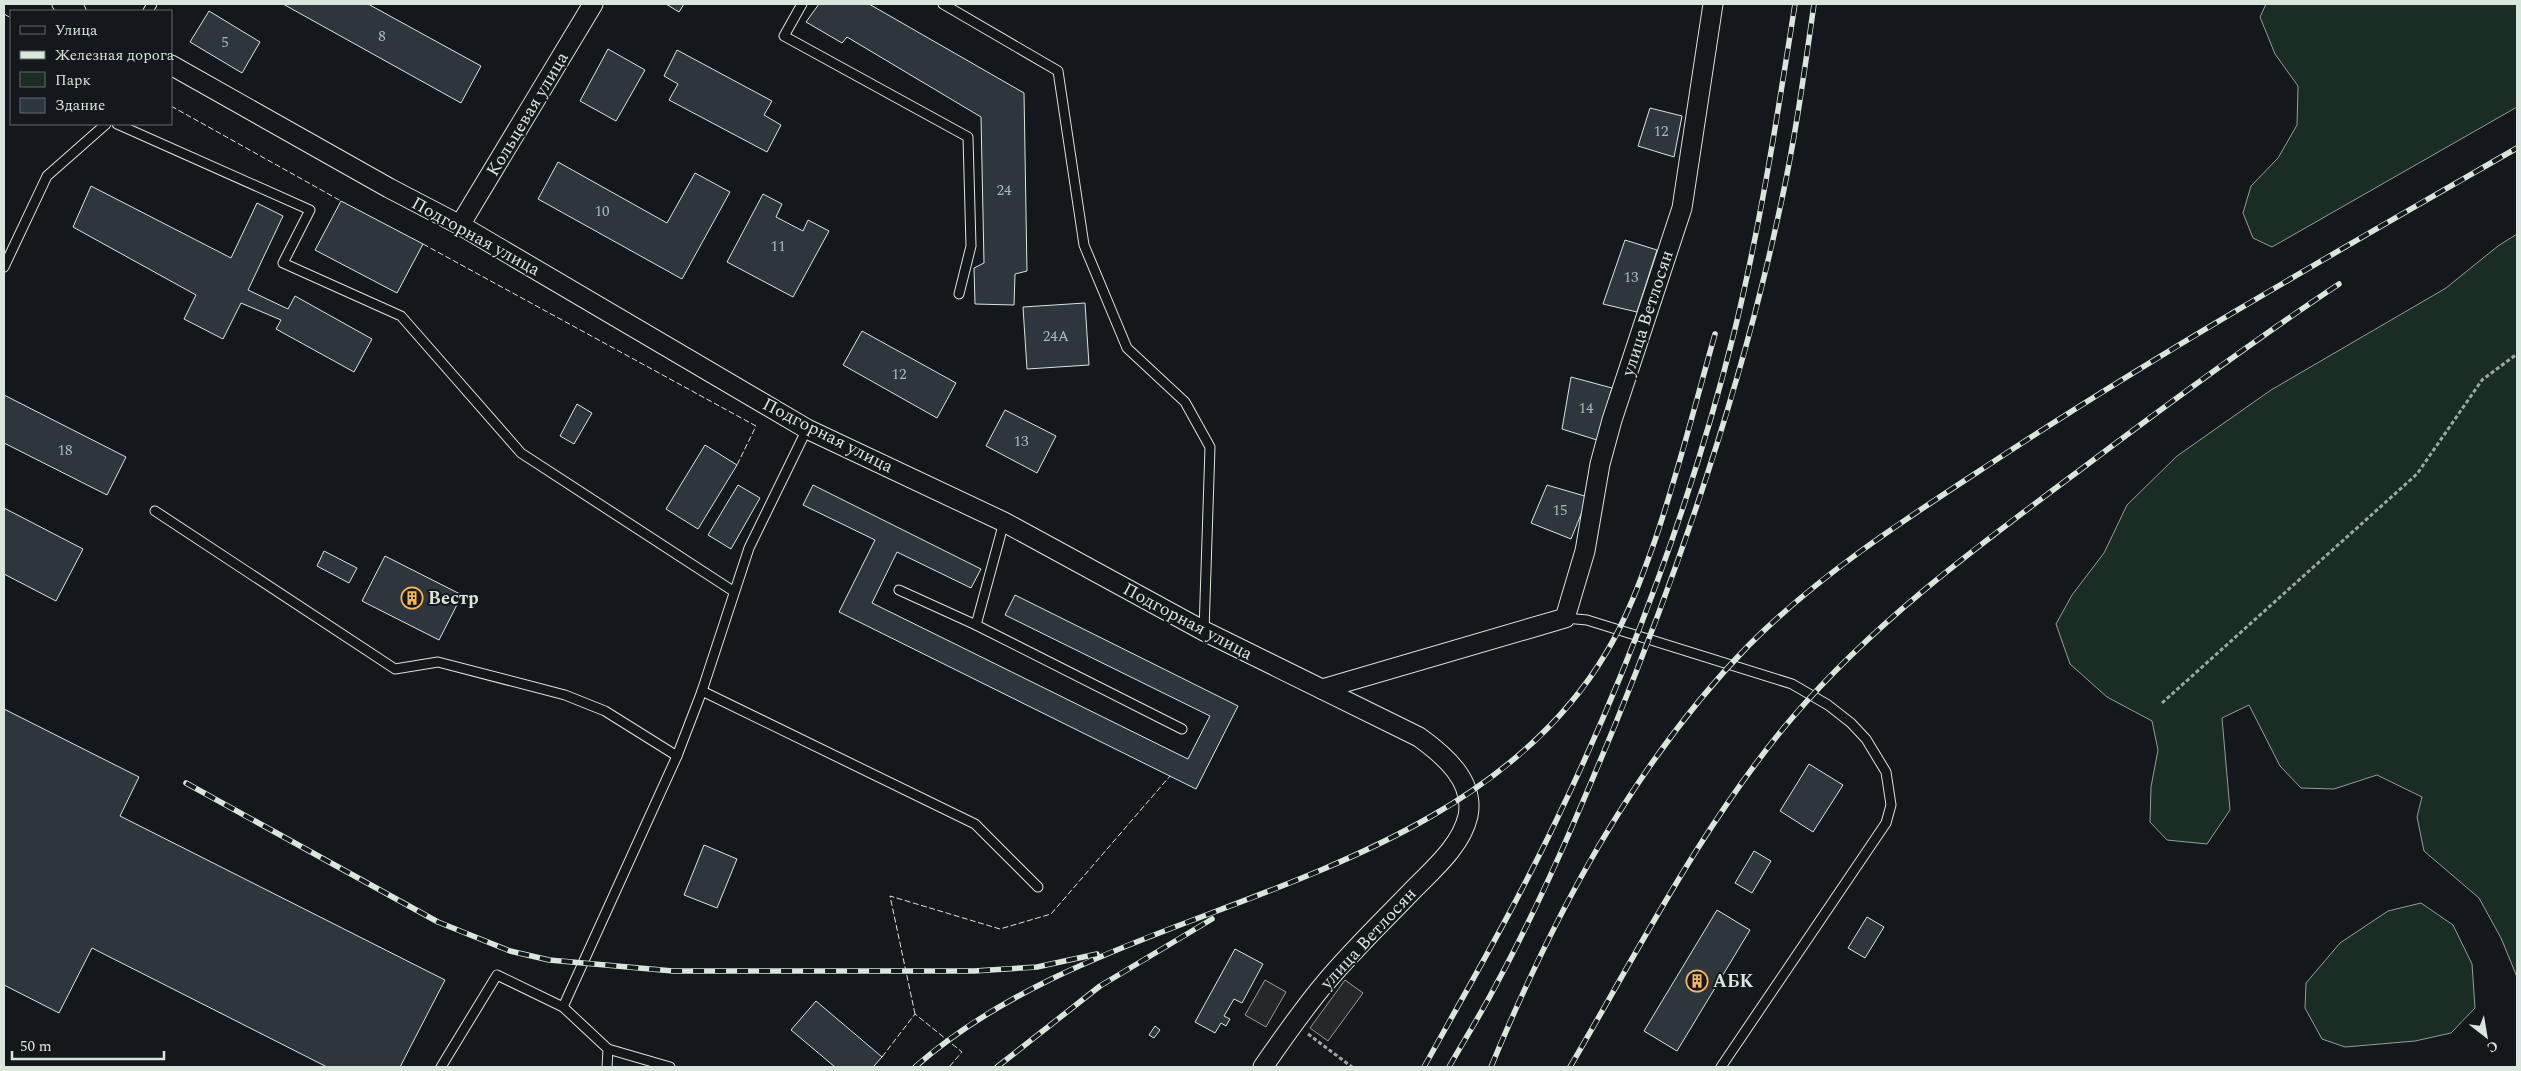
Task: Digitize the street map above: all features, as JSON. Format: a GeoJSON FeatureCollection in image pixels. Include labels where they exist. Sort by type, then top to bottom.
{"type":"FeatureCollection","features":[{"type":"Feature","properties":{"kind":"street"},"geometry":{"type":"LineString","coordinates":[[62,4],[74,10]]}},
{"type":"Feature","properties":{"kind":"street","name":"Кольцевая улица"},"geometry":{"type":"LineString","coordinates":[[460,225],[593,4]]}},
{"type":"Feature","properties":{"kind":"street","name":"улица Ветлосян"},"geometry":{"type":"LineString","coordinates":[[1565,618],[1585,551],[1600,464],[1612,420],[1682,208],[1713,4]]}},
{"type":"Feature","properties":{"kind":"street","name":"Подгорная улица"},"geometry":{"type":"LineString","coordinates":[[172,66],[389,188],[460,225],[807,429],[1004,522],[1204,631],[1419,737],[1437,750],[1459,774],[1464,785],[1468,807]]}},
{"type":"Feature","properties":{"kind":"street"},"geometry":{"type":"LineString","coordinates":[[1322,689],[1565,618]]}},
{"type":"Feature","properties":{"kind":"street","name":"улица Ветлосян"},"geometry":{"type":"LineString","coordinates":[[1263,1067],[1326,982],[1452,847],[1464,826],[1468,807]]}},
{"type":"Feature","properties":{"kind":"lane"},"geometry":{"type":"LineString","coordinates":[[802,4],[784,36],[968,137],[971,246],[958,294]]}},
{"type":"Feature","properties":{"kind":"lane"},"geometry":{"type":"LineString","coordinates":[[942,4],[1058,71],[1084,245],[1127,348],[1185,402],[1210,447],[1204,631]]}},
{"type":"Feature","properties":{"kind":"lane"},"geometry":{"type":"LineString","coordinates":[[4,267],[47,176],[105,125]]}},
{"type":"Feature","properties":{"kind":"lane"},"geometry":{"type":"LineString","coordinates":[[119,125],[310,210],[283,263],[401,316],[522,453],[733,592]]}},
{"type":"Feature","properties":{"kind":"lane"},"geometry":{"type":"LineString","coordinates":[[563,1007],[677,756],[702,691],[733,592],[761,521],[807,429]]}},
{"type":"Feature","properties":{"kind":"lane"},"geometry":{"type":"LineString","coordinates":[[155,511],[395,669],[438,662],[565,695],[605,711],[677,756]]}},
{"type":"Feature","properties":{"kind":"lane"},"geometry":{"type":"LineString","coordinates":[[976,625],[1004,522]]}},
{"type":"Feature","properties":{"kind":"lane"},"geometry":{"type":"LineString","coordinates":[[899,590],[976,625],[1182,729]]}},
{"type":"Feature","properties":{"kind":"lane"},"geometry":{"type":"LineString","coordinates":[[1565,618],[1587,620],[1792,684],[1828,705],[1850,723],[1878,756],[1886,772],[1891,805],[1886,823],[1721,1067]]}},
{"type":"Feature","properties":{"kind":"lane"},"geometry":{"type":"LineString","coordinates":[[702,691],[975,824],[1038,887]]}},
{"type":"Feature","properties":{"kind":"lane"},"geometry":{"type":"LineString","coordinates":[[441,1067],[497,975],[563,1007],[608,1049],[670,1067]]}},
{"type":"Feature","properties":{"kind":"lane"},"geometry":{"type":"LineString","coordinates":[[607,1067],[608,1049]]}},
{"type":"Feature","properties":{"kind":"path"},"geometry":{"type":"LineString","coordinates":[[2162,703],[2417,474],[2482,380],[2517,354]]}},
{"type":"Feature","properties":{"kind":"path"},"geometry":{"type":"LineString","coordinates":[[1294,1023],[1352,1067]]}},
{"type":"Feature","properties":{"kind":"green space"},"geometry":{"type":"Polygon","coordinates":[[[2266,4],[2517,4],[2517,107],[2272,247],[2253,238],[2243,213],[2251,186],[2278,158],[2297,125],[2298,86],[2275,54],[2260,17],[2266,4]]]}},
{"type":"Feature","properties":{"kind":"green space"},"geometry":{"type":"Polygon","coordinates":[[[2517,234],[2517,977],[2501,938],[2479,898],[2424,851],[2417,817],[2422,797],[2377,775],[2334,789],[2301,788],[2280,766],[2249,705],[2222,718],[2230,810],[2207,844],[2167,840],[2150,822],[2151,787],[2158,750],[2152,721],[2107,697],[2070,664],[2056,624],[2072,595],[2104,553],[2127,505],[2177,456],[2271,390],[2446,288],[2498,246],[2517,234]]]}},
{"type":"Feature","properties":{"kind":"green space"},"geometry":{"type":"Polygon","coordinates":[[[2421,903],[2453,925],[2472,964],[2475,1008],[2451,1033],[2415,1041],[2345,1047],[2322,1039],[2305,1008],[2306,983],[2340,943],[2388,911],[2421,903]]]}},
{"type":"Feature","properties":{"kind":"shaded area"},"geometry":{"type":"Polygon","coordinates":[[[1265,980],[1286,992],[1266,1027],[1245,1015],[1265,980]]]}},
{"type":"Feature","properties":{"kind":"shaded area"},"geometry":{"type":"Polygon","coordinates":[[[1345,980],[1363,993],[1328,1041],[1310,1028],[1345,980]]]}},
{"type":"Feature","properties":{"kind":"building"},"geometry":{"type":"Polygon","coordinates":[[[283,4],[368,4],[481,66],[461,103],[283,4]]]}},
{"type":"Feature","properties":{"kind":"building"},"geometry":{"type":"Polygon","coordinates":[[[666,4],[684,4],[679,12],[666,4]]]}},
{"type":"Feature","properties":{"kind":"building"},"geometry":{"type":"Polygon","coordinates":[[[819,4],[869,4],[1024,93],[1027,271],[1015,274],[1014,305],[975,304],[974,268],[984,263],[981,117],[847,37],[842,43],[806,22],[819,4]]]}},
{"type":"Feature","properties":{"kind":"building"},"geometry":{"type":"Polygon","coordinates":[[[209,11],[260,42],[242,73],[190,42],[209,11]]]}},
{"type":"Feature","properties":{"kind":"building"},"geometry":{"type":"Polygon","coordinates":[[[608,49],[645,70],[616,121],[580,101],[608,49]]]}},
{"type":"Feature","properties":{"kind":"building"},"geometry":{"type":"Polygon","coordinates":[[[677,50],[772,101],[764,115],[781,125],[767,152],[669,100],[678,84],[664,76],[677,50]]]}},
{"type":"Feature","properties":{"kind":"building"},"geometry":{"type":"Polygon","coordinates":[[[1650,108],[1682,116],[1674,157],[1638,146],[1650,108]]]}},
{"type":"Feature","properties":{"kind":"building"},"geometry":{"type":"Polygon","coordinates":[[[558,162],[667,223],[695,173],[730,192],[682,279],[538,199],[558,162]]]}},
{"type":"Feature","properties":{"kind":"building"},"geometry":{"type":"Polygon","coordinates":[[[91,186],[231,258],[257,203],[283,216],[248,290],[288,309],[295,296],[372,339],[354,372],[276,329],[281,320],[241,303],[223,339],[184,319],[196,295],[73,227],[91,186]]]}},
{"type":"Feature","properties":{"kind":"building"},"geometry":{"type":"Polygon","coordinates":[[[763,194],[782,204],[776,217],[803,231],[808,220],[829,231],[793,297],[727,262],[763,194]]]}},
{"type":"Feature","properties":{"kind":"building"},"geometry":{"type":"Polygon","coordinates":[[[341,201],[423,244],[397,293],[315,250],[341,201]]]}},
{"type":"Feature","properties":{"kind":"building"},"geometry":{"type":"Polygon","coordinates":[[[1625,240],[1657,250],[1637,312],[1603,304],[1625,240]]]}},
{"type":"Feature","properties":{"kind":"building"},"geometry":{"type":"Polygon","coordinates":[[[1085,303],[1089,365],[1027,369],[1023,307],[1085,303]]]}},
{"type":"Feature","properties":{"kind":"building"},"geometry":{"type":"Polygon","coordinates":[[[862,331],[956,383],[937,418],[843,365],[862,331]]]}},
{"type":"Feature","properties":{"kind":"building"},"geometry":{"type":"Polygon","coordinates":[[[1571,377],[1612,388],[1597,440],[1562,429],[1571,377]]]}},
{"type":"Feature","properties":{"kind":"building"},"geometry":{"type":"Polygon","coordinates":[[[4,395],[126,457],[107,495],[4,443],[4,395]]]}},
{"type":"Feature","properties":{"kind":"building"},"geometry":{"type":"Polygon","coordinates":[[[577,404],[592,413],[574,444],[560,436],[577,404]]]}},
{"type":"Feature","properties":{"kind":"building"},"geometry":{"type":"Polygon","coordinates":[[[1005,410],[1056,436],[1037,473],[986,446],[1005,410]]]}},
{"type":"Feature","properties":{"kind":"building"},"geometry":{"type":"Polygon","coordinates":[[[705,445],[737,465],[698,529],[666,509],[705,445]]]}},
{"type":"Feature","properties":{"kind":"building"},"geometry":{"type":"Polygon","coordinates":[[[738,485],[760,498],[731,549],[708,535],[738,485]]]}},
{"type":"Feature","properties":{"kind":"building"},"geometry":{"type":"Polygon","coordinates":[[[813,485],[981,569],[971,588],[897,552],[872,603],[1188,759],[1210,716],[1005,615],[1015,595],[1238,706],[1196,789],[839,612],[875,540],[803,505],[813,485]]]}},
{"type":"Feature","properties":{"kind":"building"},"geometry":{"type":"Polygon","coordinates":[[[1547,485],[1588,497],[1571,539],[1531,523],[1547,485]]]}},
{"type":"Feature","properties":{"kind":"building"},"geometry":{"type":"Polygon","coordinates":[[[4,508],[83,549],[56,601],[4,574],[4,508]]]}},
{"type":"Feature","properties":{"kind":"building"},"geometry":{"type":"Polygon","coordinates":[[[324,551],[357,568],[349,583],[317,566],[324,551]]]}},
{"type":"Feature","properties":{"kind":"building","name":"Вестр"},"geometry":{"type":"Polygon","coordinates":[[[385,556],[462,595],[439,640],[362,601],[385,556]]]}},
{"type":"Feature","properties":{"kind":"building"},"geometry":{"type":"Polygon","coordinates":[[[4,709],[139,777],[120,816],[445,980],[400,1067],[327,1067],[92,948],[59,1013],[4,985],[4,709]]]}},
{"type":"Feature","properties":{"kind":"building"},"geometry":{"type":"Polygon","coordinates":[[[1809,764],[1843,785],[1813,832],[1780,811],[1809,764]]]}},
{"type":"Feature","properties":{"kind":"building"},"geometry":{"type":"Polygon","coordinates":[[[704,845],[737,859],[717,908],[684,895],[704,845]]]}},
{"type":"Feature","properties":{"kind":"building"},"geometry":{"type":"Polygon","coordinates":[[[1754,851],[1771,861],[1752,893],[1735,883],[1754,851]]]}},
{"type":"Feature","properties":{"kind":"building","name":"АБК"},"geometry":{"type":"Polygon","coordinates":[[[1717,910],[1750,930],[1677,1051],[1644,1031],[1717,910]]]}},
{"type":"Feature","properties":{"kind":"building"},"geometry":{"type":"Polygon","coordinates":[[[1867,917],[1884,927],[1865,958],[1848,948],[1867,917]]]}},
{"type":"Feature","properties":{"kind":"building"},"geometry":{"type":"Polygon","coordinates":[[[1235,949],[1263,964],[1242,1003],[1234,999],[1224,1016],[1230,1019],[1226,1026],[1221,1023],[1215,1033],[1195,1022],[1235,949]]]}},
{"type":"Feature","properties":{"kind":"building"},"geometry":{"type":"Polygon","coordinates":[[[816,1001],[882,1057],[873,1067],[835,1067],[791,1030],[816,1001]]]}},
{"type":"Feature","properties":{"kind":"building"},"geometry":{"type":"Polygon","coordinates":[[[1155,1026],[1160,1030],[1154,1038],[1149,1035],[1155,1026]]]}},
{"type":"Feature","properties":{"kind":"railway"},"geometry":{"type":"LineString","coordinates":[[1424,1067],[1525,883],[1583,763],[1634,642],[1680,517],[1719,391],[1744,289],[1768,167],[1795,4]]}},
{"type":"Feature","properties":{"kind":"railway"},"geometry":{"type":"LineString","coordinates":[[1449,1067],[1514,952],[1559,856],[1640,663],[1686,538],[1727,411],[1763,282],[1789,164],[1814,4]]}},
{"type":"Feature","properties":{"kind":"railway"},"geometry":{"type":"LineString","coordinates":[[1491,1067],[1541,954],[1600,844],[1633,791],[1669,739],[1707,691],[1749,645],[1777,618],[1869,545],[2062,417],[2256,299],[2517,148]]}},
{"type":"Feature","properties":{"kind":"railway"},"geometry":{"type":"LineString","coordinates":[[1570,1067],[1647,932],[1729,800],[1792,718],[1824,683],[1893,617],[1966,556],[2176,399],[2339,284]]}},
{"type":"Feature","properties":{"kind":"railway"},"geometry":{"type":"LineString","coordinates":[[915,1067],[947,1041],[980,1019],[1051,979],[1125,946],[1316,872],[1373,847],[1428,818],[1479,786],[1527,748],[1570,704],[1606,653],[1626,614],[1662,520],[1715,334]]}},
{"type":"Feature","properties":{"kind":"railway"},"geometry":{"type":"LineString","coordinates":[[186,783],[438,922],[510,951],[549,960],[673,971],[974,971],[1037,967],[1097,954]]}},
{"type":"Feature","properties":{"kind":"railway"},"geometry":{"type":"LineString","coordinates":[[997,1067],[1100,986],[1212,919]]}},
{"type":"Feature","properties":{"kind":"fence"},"geometry":{"type":"LineString","coordinates":[[4,14],[10,17]]}},
{"type":"Feature","properties":{"kind":"fence"},"geometry":{"type":"LineString","coordinates":[[172,107],[341,201]]}},
{"type":"Feature","properties":{"kind":"fence"},"geometry":{"type":"LineString","coordinates":[[423,244],[756,426],[737,465]]}},
{"type":"Feature","properties":{"kind":"fence"},"geometry":{"type":"LineString","coordinates":[[915,1014],[890,896],[1000,929],[1051,914],[1170,776]]}},
{"type":"Feature","properties":{"kind":"fence"},"geometry":{"type":"LineString","coordinates":[[882,1057],[915,1014],[962,1052],[949,1067]]}},
{"type":"Feature","properties":{"kind":"place","name":"Вестр"},"geometry":{"type":"Point","coordinates":[412,598]}},
{"type":"Feature","properties":{"kind":"place","name":"АБК"},"geometry":{"type":"Point","coordinates":[1697,981]}}]}
